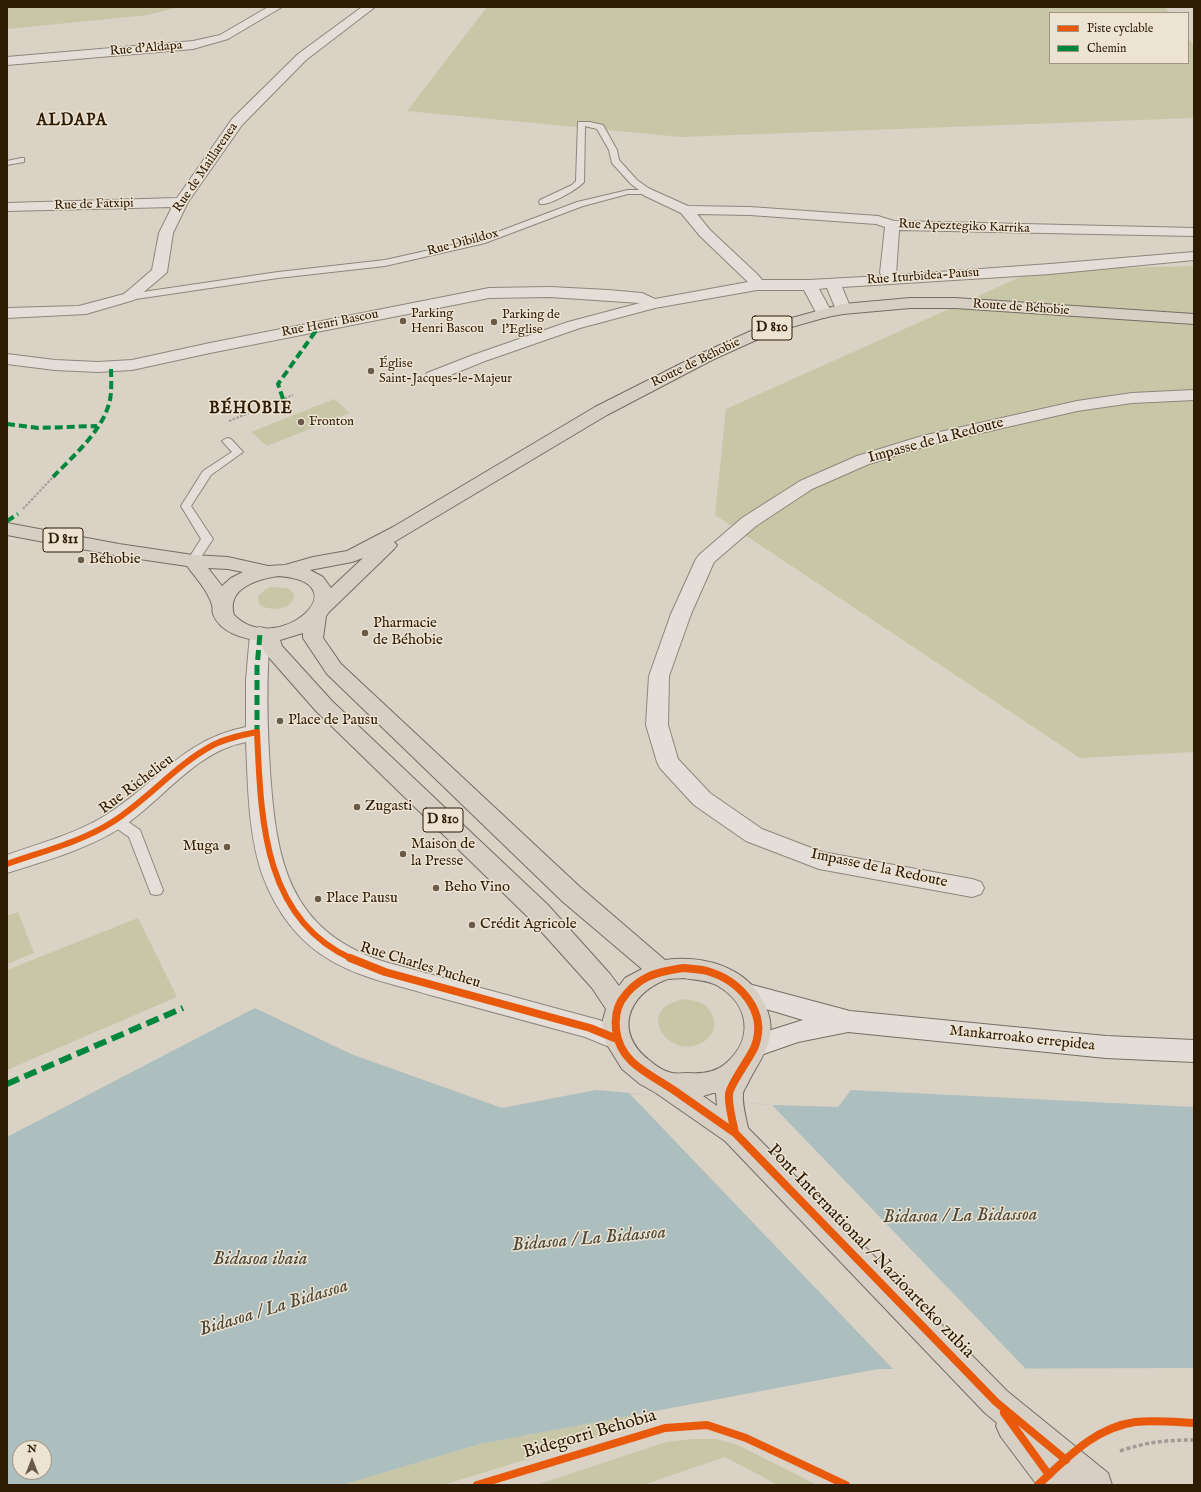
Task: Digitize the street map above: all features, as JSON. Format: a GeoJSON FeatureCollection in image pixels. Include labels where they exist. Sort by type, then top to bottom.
{"type":"FeatureCollection","features":[{"type":"Feature","properties":{"kind":"main road","name":"Route de Béhobie"},"geometry":{"type":"LineString","coordinates":[[288,570],[314,563],[352,556],[400,531],[536,448],[601,411],[699,360],[768,329],[824,313],[843,309],[910,303],[955,303],[1194,319]]}},
{"type":"Feature","properties":{"kind":"main road","name":"D 811"},"geometry":{"type":"LineString","coordinates":[[7,529],[118,550],[193,561],[228,563],[268,571]]}},
{"type":"Feature","properties":{"kind":"main road","name":"Route de Béhobie"},"geometry":{"type":"LineString","coordinates":[[319,611],[400,531]]}},
{"type":"Feature","properties":{"kind":"main road"},"geometry":{"type":"LineString","coordinates":[[193,561],[212,586],[222,605],[224,615],[231,624],[243,630],[265,634],[293,630],[306,624],[319,611],[325,596],[322,587],[314,579],[302,573],[288,570],[268,571],[254,574],[236,584],[225,596],[222,605]]}},
{"type":"Feature","properties":{"kind":"main road","name":"D 810"},"geometry":{"type":"LineString","coordinates":[[319,611],[313,638],[334,669],[571,894],[661,971]]}},
{"type":"Feature","properties":{"kind":"main road","name":"D 810"},"geometry":{"type":"LineString","coordinates":[[265,634],[272,648],[324,706],[539,912],[601,981],[618,1006]]}},
{"type":"Feature","properties":{"kind":"main road"},"geometry":{"type":"LineString","coordinates":[[735,1133],[729,1093],[750,1055],[759,1028],[755,1010],[745,993],[728,980],[707,971],[683,968],[661,971],[642,979],[628,991],[618,1006],[615,1022],[616,1039],[624,1053],[635,1066],[649,1076],[668,1083],[690,1086],[711,1083],[729,1076],[750,1055]]}},
{"type":"Feature","properties":{"kind":"main road","name":"Pont International / Nazioarteko zubia"},"geometry":{"type":"LineString","coordinates":[[649,1076],[666,1085],[735,1133],[990,1396]]}},
{"type":"Feature","properties":{"kind":"main road"},"geometry":{"type":"LineString","coordinates":[[990,1396],[1053,1482]]}},
{"type":"Feature","properties":{"kind":"main road"},"geometry":{"type":"LineString","coordinates":[[990,1396],[1096,1485]]}},
{"type":"Feature","properties":{"kind":"street","name":"Rue d'Aldapa"},"geometry":{"type":"LineString","coordinates":[[7,61],[193,45],[224,37],[276,7]]}},
{"type":"Feature","properties":{"kind":"street","name":"Rue de Maillarenea"},"geometry":{"type":"LineString","coordinates":[[7,313],[80,310],[129,297],[159,272],[166,233],[181,202],[237,122],[302,57],[369,7]]}},
{"type":"Feature","properties":{"kind":"street","name":"Rue Dibildox"},"geometry":{"type":"LineString","coordinates":[[648,192],[686,210],[705,233],[754,281]]}},
{"type":"Feature","properties":{"kind":"street","name":"Rue de Fatxipi"},"geometry":{"type":"LineString","coordinates":[[7,207],[181,202]]}},
{"type":"Feature","properties":{"kind":"street","name":"Rue Apeztegiko Karrika"},"geometry":{"type":"LineString","coordinates":[[686,210],[750,210],[878,220],[892,225],[1194,232]]}},
{"type":"Feature","properties":{"kind":"street"},"geometry":{"type":"LineString","coordinates":[[891,279],[888,273],[892,225]]}},
{"type":"Feature","properties":{"kind":"street","name":"Rue Iturbidea-Pausu"},"geometry":{"type":"LineString","coordinates":[[433,377],[479,358],[574,325],[654,304],[754,281],[809,285],[1050,269],[1194,256]]}},
{"type":"Feature","properties":{"kind":"street"},"geometry":{"type":"LineString","coordinates":[[833,283],[843,309]]}},
{"type":"Feature","properties":{"kind":"street"},"geometry":{"type":"LineString","coordinates":[[809,285],[824,313]]}},
{"type":"Feature","properties":{"kind":"street","name":"Rue Henri Bascou"},"geometry":{"type":"LineString","coordinates":[[7,359],[98,367],[132,365],[210,348],[489,293],[550,292],[608,295],[642,298],[654,304]]}},
{"type":"Feature","properties":{"kind":"street","name":"Impasse de la Redoute"},"geometry":{"type":"LineString","coordinates":[[972,888],[819,860],[754,835],[702,799],[668,762],[656,725],[659,676],[681,614],[706,559],[749,522],[806,486],[863,460],[928,440],[1077,406],[1132,398],[1194,395]]}},
{"type":"Feature","properties":{"kind":"street","name":"Rue Charles Pucheu"},"geometry":{"type":"LineString","coordinates":[[265,634],[257,667],[257,732],[260,807],[266,848],[273,874],[287,904],[299,919],[319,940],[338,953],[358,963],[385,972],[590,1028],[616,1039]]}},
{"type":"Feature","properties":{"kind":"street","name":"Rue Richelieu"},"geometry":{"type":"LineString","coordinates":[[7,864],[95,832],[141,802],[183,766],[212,746],[230,738],[257,732]]}},
{"type":"Feature","properties":{"kind":"street","name":"Mankarroako errepidea"},"geometry":{"type":"LineString","coordinates":[[745,993],[850,1022],[1106,1047],[1194,1050]]}},
{"type":"Feature","properties":{"kind":"street","name":"Mankarroako errepidea"},"geometry":{"type":"LineString","coordinates":[[750,1055],[797,1031],[850,1022]]}},
{"type":"Feature","properties":{"kind":"lane"},"geometry":{"type":"LineString","coordinates":[[543,202],[575,187],[580,182],[581,124],[590,124],[600,127],[613,150],[615,161],[634,182],[648,192]]}},
{"type":"Feature","properties":{"kind":"lane"},"geometry":{"type":"LineString","coordinates":[[7,163],[21,160]]}},
{"type":"Feature","properties":{"kind":"lane","name":"Rue Dibildox"},"geometry":{"type":"LineString","coordinates":[[129,297],[278,275],[385,263],[482,241],[580,204],[628,192],[648,192]]}},
{"type":"Feature","properties":{"kind":"lane"},"geometry":{"type":"LineString","coordinates":[[193,561],[207,539],[186,506],[207,473],[238,452],[228,441]]}},
{"type":"Feature","properties":{"kind":"lane"},"geometry":{"type":"LineString","coordinates":[[115,820],[135,834],[156,890]]}},
{"type":"Feature","properties":{"kind":"path"},"geometry":{"type":"LineString","coordinates":[[228,441],[217,426],[293,394]]}},
{"type":"Feature","properties":{"kind":"path"},"geometry":{"type":"LineString","coordinates":[[18,514],[53,477]]}},
{"type":"Feature","properties":{"kind":"path"},"geometry":{"type":"LineString","coordinates":[[1120,1451],[1145,1443],[1167,1440],[1194,1440]]}},
{"type":"Feature","properties":{"kind":"green space"},"geometry":{"type":"Polygon","coordinates":[[[7,7],[179,7],[148,15],[7,29],[7,7]]]}},
{"type":"Feature","properties":{"kind":"green space"},"geometry":{"type":"Polygon","coordinates":[[[487,7],[1165,7],[1169,12],[1049,12],[1049,64],[1189,64],[1189,39],[1194,46],[1194,118],[681,137],[407,111],[487,7]]]}},
{"type":"Feature","properties":{"kind":"green space"},"geometry":{"type":"Polygon","coordinates":[[[1194,266],[1194,752],[1080,758],[715,515],[726,409],[1036,270],[1194,266]]]}},
{"type":"Feature","properties":{"kind":"green space","name":"Fronton"},"geometry":{"type":"Polygon","coordinates":[[[334,399],[350,413],[267,446],[251,432],[334,399]]]}},
{"type":"Feature","properties":{"kind":"green space"},"geometry":{"type":"Polygon","coordinates":[[[271,587],[288,588],[294,594],[293,600],[286,607],[274,609],[263,607],[259,604],[258,596],[266,589],[271,587]]]}},
{"type":"Feature","properties":{"kind":"green space"},"geometry":{"type":"Polygon","coordinates":[[[18,912],[34,953],[7,964],[7,916],[18,912]]]}},
{"type":"Feature","properties":{"kind":"green space"},"geometry":{"type":"Polygon","coordinates":[[[138,918],[177,997],[7,1070],[7,970],[138,918]]]}},
{"type":"Feature","properties":{"kind":"green space"},"geometry":{"type":"Polygon","coordinates":[[[685,999],[697,1001],[703,1004],[711,1012],[714,1022],[713,1031],[710,1036],[706,1040],[693,1046],[681,1046],[670,1041],[662,1033],[658,1023],[660,1013],[668,1004],[685,999]]]}},
{"type":"Feature","properties":{"kind":"green space"},"geometry":{"type":"Polygon","coordinates":[[[634,1415],[613,1433],[443,1485],[342,1485],[480,1444],[634,1415]]]}},
{"type":"Feature","properties":{"kind":"green space"},"geometry":{"type":"Polygon","coordinates":[[[693,1439],[716,1439],[738,1445],[817,1485],[778,1485],[725,1457],[643,1485],[536,1485],[666,1442],[693,1439]]]}},
{"type":"Feature","properties":{"kind":"water","name":"Bidasoa ibaia"},"geometry":{"type":"Polygon","coordinates":[[[255,1008],[351,1054],[502,1108],[596,1090],[772,1105],[838,1107],[851,1090],[1194,1107],[1194,1368],[878,1369],[480,1444],[342,1485],[7,1485],[7,1137],[255,1008]]]}},
{"type":"Feature","properties":{"kind":"pier"},"geometry":{"type":"Polygon","coordinates":[[[629,1093],[772,1105],[1026,1369],[893,1369],[629,1093]]]}},
{"type":"Feature","properties":{"kind":"marked path"},"geometry":{"type":"LineString","coordinates":[[283,399],[278,384],[315,332],[313,328]]}},
{"type":"Feature","properties":{"kind":"marked path"},"geometry":{"type":"LineString","coordinates":[[53,477],[84,444],[98,426],[108,406],[111,386],[111,366]]}},
{"type":"Feature","properties":{"kind":"marked path"},"geometry":{"type":"LineString","coordinates":[[7,424],[38,428],[97,426]]}},
{"type":"Feature","properties":{"kind":"marked path"},"geometry":{"type":"LineString","coordinates":[[7,521],[18,514]]}},
{"type":"Feature","properties":{"kind":"marked path"},"geometry":{"type":"LineString","coordinates":[[257,735],[257,667],[260,634]]}},
{"type":"Feature","properties":{"kind":"marked path"},"geometry":{"type":"LineString","coordinates":[[7,1084],[183,1008]]}},
{"type":"Feature","properties":{"kind":"cycle path"},"geometry":{"type":"LineString","coordinates":[[7,864],[62,845],[101,828],[128,811],[170,775],[199,753],[214,744],[230,738],[257,732],[260,795],[263,825],[269,855],[278,883],[292,909],[312,932],[343,955],[385,972],[590,1028],[617,1039]]}},
{"type":"Feature","properties":{"kind":"cycle path"},"geometry":{"type":"LineString","coordinates":[[735,1133],[729,1093],[755,1046],[759,1028],[755,1010],[745,993],[728,980],[707,971],[683,968],[661,971],[642,979],[628,991],[618,1006],[615,1022],[617,1039],[624,1053],[635,1066],[649,1076],[666,1085],[735,1133],[996,1402],[1066,1460]]}},
{"type":"Feature","properties":{"kind":"cycle path"},"geometry":{"type":"LineString","coordinates":[[1004,1413],[1049,1475]]}},
{"type":"Feature","properties":{"kind":"cycle path"},"geometry":{"type":"LineString","coordinates":[[1038,1485],[1078,1448],[1089,1440],[1113,1427],[1134,1422],[1160,1421],[1194,1423]]}},
{"type":"Feature","properties":{"kind":"cycle path","name":"Bidegorri Behobia"},"geometry":{"type":"LineString","coordinates":[[477,1485],[665,1428],[707,1425],[746,1438],[846,1485]]}},
{"type":"Feature","properties":{"kind":"place","name":"Parking Henri Bascou"},"geometry":{"type":"Point","coordinates":[403,321]}},
{"type":"Feature","properties":{"kind":"place","name":"Parking de l'Eglise"},"geometry":{"type":"Point","coordinates":[494,322]}},
{"type":"Feature","properties":{"kind":"place","name":"Église Saint-Jacques-le-Majeur"},"geometry":{"type":"Point","coordinates":[371,371]}},
{"type":"Feature","properties":{"kind":"place","name":"Fronton"},"geometry":{"type":"Point","coordinates":[301,422]}},
{"type":"Feature","properties":{"kind":"place","name":"Béhobie"},"geometry":{"type":"Point","coordinates":[81,560]}},
{"type":"Feature","properties":{"kind":"place","name":"Pharmacie de Béhobie"},"geometry":{"type":"Point","coordinates":[365,633]}},
{"type":"Feature","properties":{"kind":"place","name":"Place de Pausu"},"geometry":{"type":"Point","coordinates":[280,721]}},
{"type":"Feature","properties":{"kind":"place","name":"Zugasti"},"geometry":{"type":"Point","coordinates":[357,807]}},
{"type":"Feature","properties":{"kind":"place","name":"Muga"},"geometry":{"type":"Point","coordinates":[227,847]}},
{"type":"Feature","properties":{"kind":"place","name":"Maison de la Presse"},"geometry":{"type":"Point","coordinates":[403,854]}},
{"type":"Feature","properties":{"kind":"place","name":"Beho Vino"},"geometry":{"type":"Point","coordinates":[436,888]}},
{"type":"Feature","properties":{"kind":"place","name":"Place Pausu"},"geometry":{"type":"Point","coordinates":[318,899]}},
{"type":"Feature","properties":{"kind":"place","name":"Crédit Agricole"},"geometry":{"type":"Point","coordinates":[472,925]}},
{"type":"Feature","properties":{"kind":"district","name":"ALDAPA"},"geometry":{"type":"Point","coordinates":[72,122]}},
{"type":"Feature","properties":{"kind":"district","name":"BÉHOBIE"},"geometry":{"type":"Point","coordinates":[251,410]}},
{"type":"Feature","properties":{"kind":"water label","name":"Bidasoa / La Bidassoa"},"geometry":{"type":"Point","coordinates":[960,1217]}},
{"type":"Feature","properties":{"kind":"water label","name":"Bidasoa / La Bidassoa"},"geometry":{"type":"Point","coordinates":[589,1240]}},
{"type":"Feature","properties":{"kind":"water label","name":"Bidasoa / La Bidassoa"},"geometry":{"type":"Point","coordinates":[274,1309]}}]}
